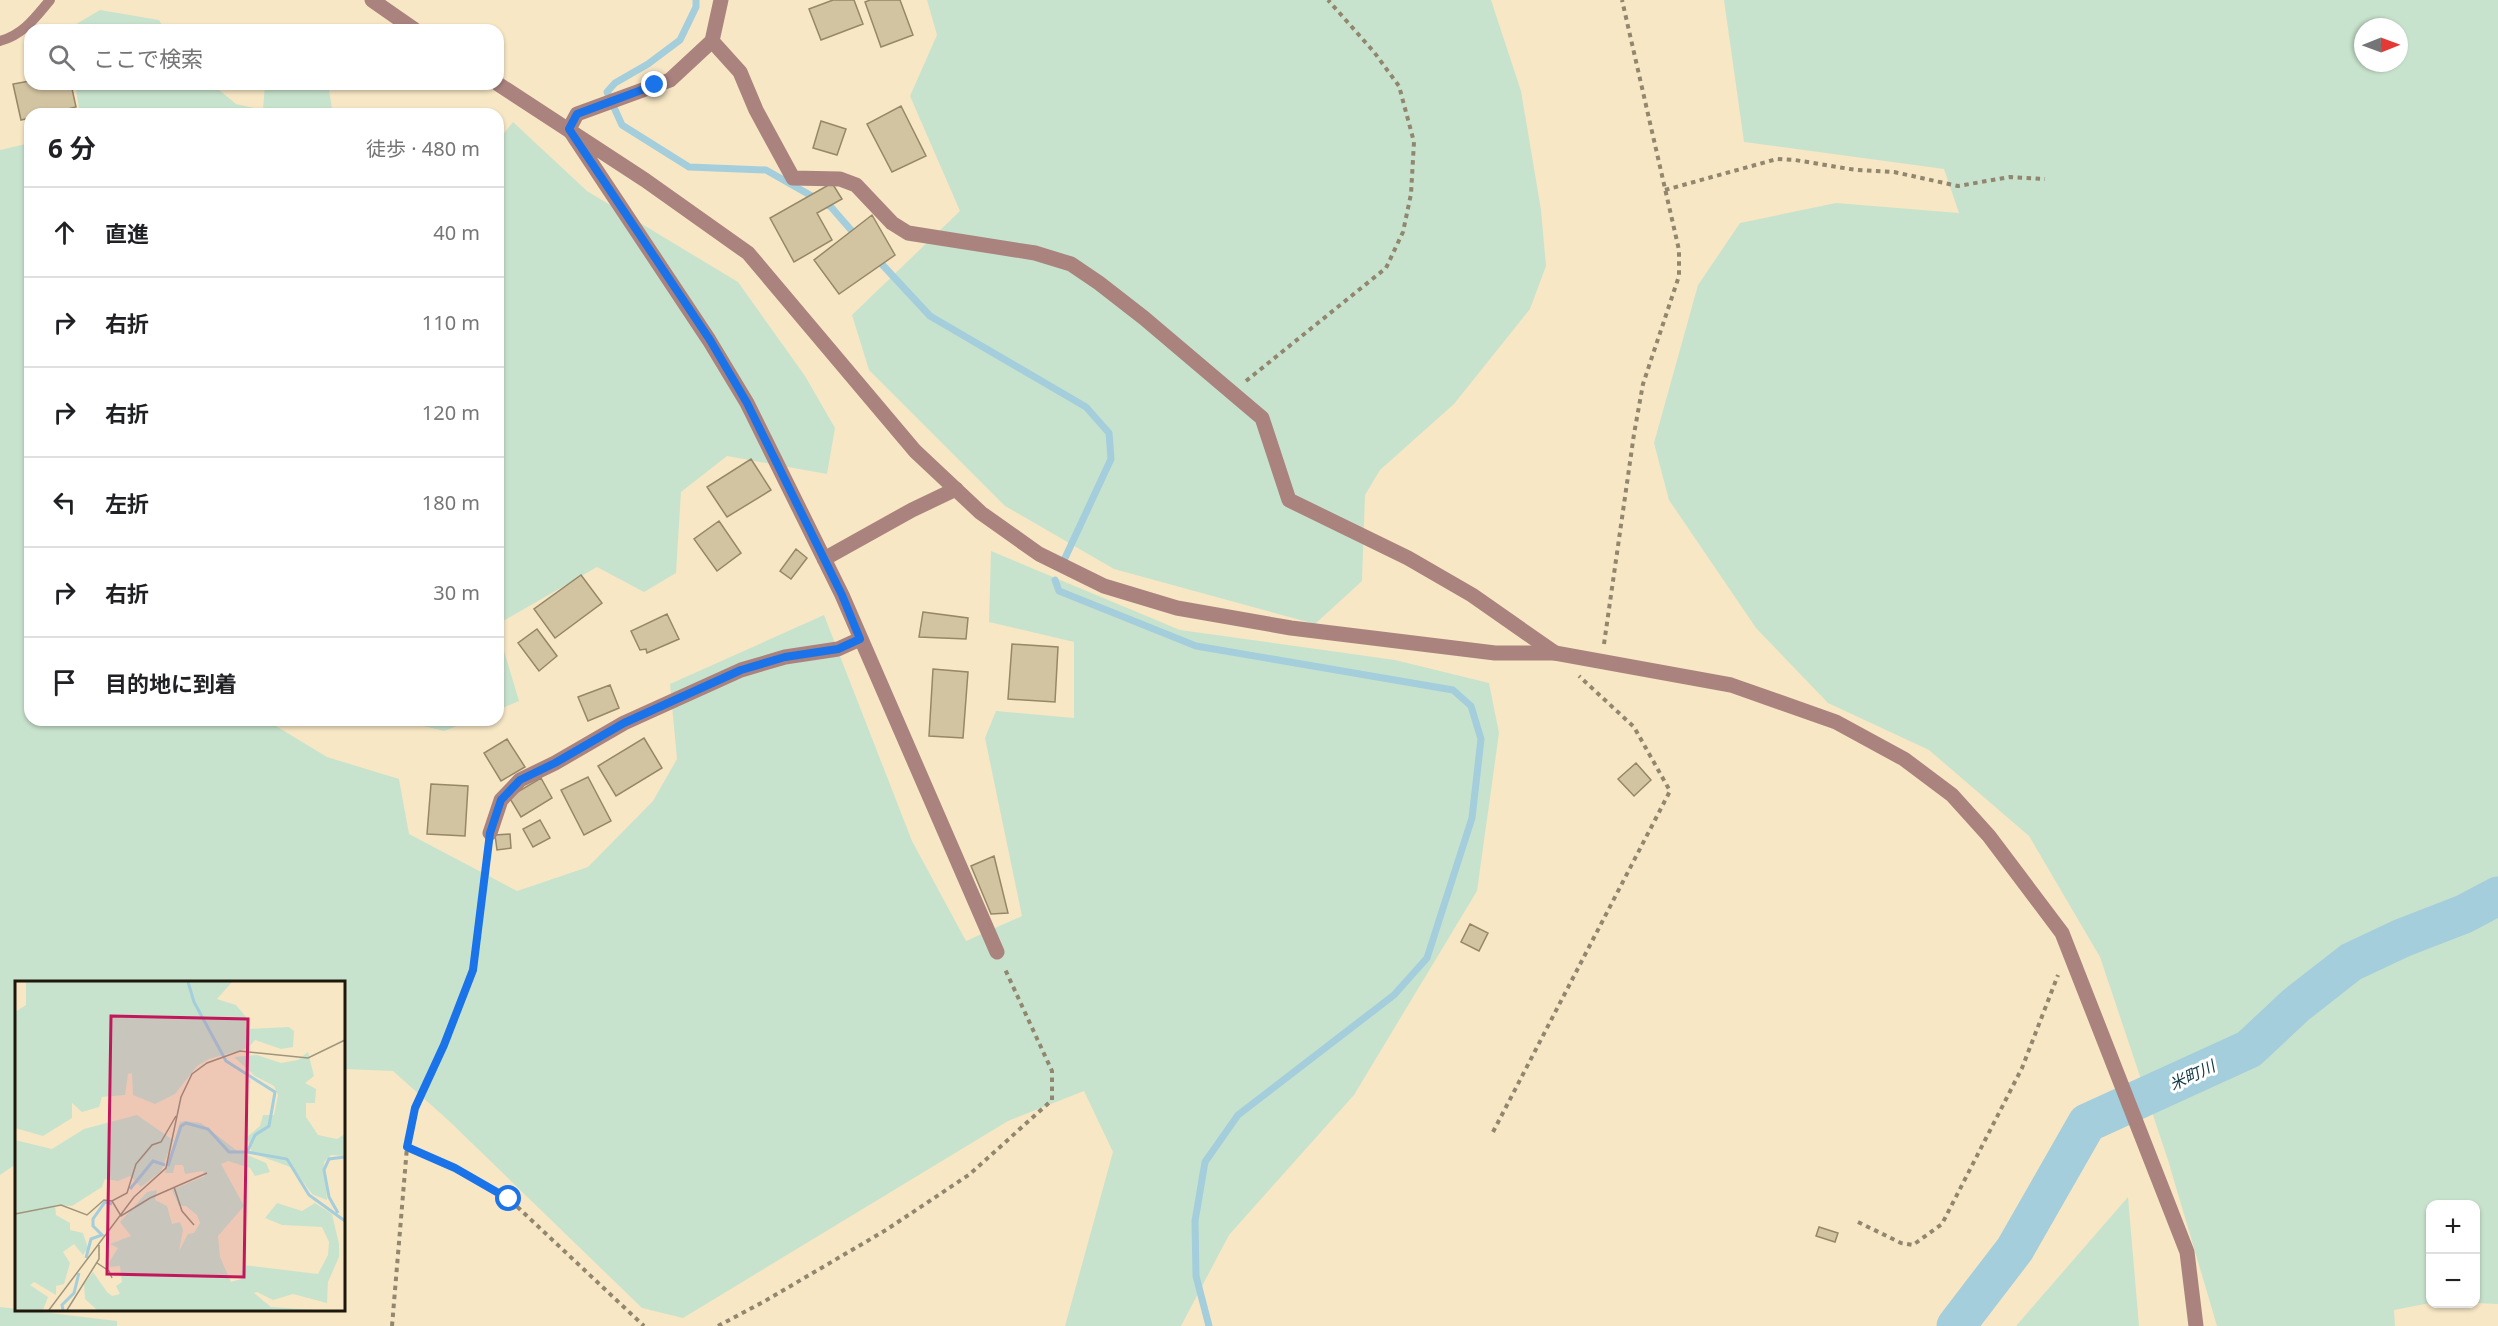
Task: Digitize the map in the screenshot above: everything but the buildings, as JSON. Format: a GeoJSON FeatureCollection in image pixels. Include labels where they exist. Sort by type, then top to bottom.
{"type":"FeatureCollection","features":[{"type":"Feature","properties":{"kind":"street"},"geometry":{"type":"LineString","coordinates":[[372,0],[406,24]]}},
{"type":"Feature","properties":{"kind":"street"},"geometry":{"type":"LineString","coordinates":[[569,129],[577,114],[670,80],[712,42],[721,0]]}},
{"type":"Feature","properties":{"kind":"street"},"geometry":{"type":"LineString","coordinates":[[712,42],[740,72],[756,110],[793,178],[840,180],[856,185],[892,223],[908,233],[1035,254],[1071,264],[1144,318],[1262,418],[1289,500],[1408,558],[1472,594],[1555,653]]}},
{"type":"Feature","properties":{"kind":"street"},"geometry":{"type":"LineString","coordinates":[[504,88],[569,129],[748,253],[915,451],[981,513],[1039,554],[1104,586],[1177,609],[1291,628],[1495,653],[1555,653],[1731,685],[1836,722],[1904,759],[1952,795],[1989,836],[2062,933],[2187,1252],[2196,1326]]}},
{"type":"Feature","properties":{"kind":"street"},"geometry":{"type":"LineString","coordinates":[[569,129],[710,340],[747,403],[824,559],[997,951]]}},
{"type":"Feature","properties":{"kind":"street"},"geometry":{"type":"LineString","coordinates":[[824,559],[912,510],[956,489]]}},
{"type":"Feature","properties":{"kind":"street"},"geometry":{"type":"LineString","coordinates":[[490,833],[501,800],[520,780],[555,763],[624,723],[741,670],[785,657],[838,649],[860,639]]}},
{"type":"Feature","properties":{"kind":"lane"},"geometry":{"type":"LineString","coordinates":[[30,24],[50,0]]}},
{"type":"Feature","properties":{"kind":"lane"},"geometry":{"type":"LineString","coordinates":[[0,42],[14,38],[24,29]]}},
{"type":"Feature","properties":{"kind":"path"},"geometry":{"type":"LineString","coordinates":[[1231,393],[1386,268],[1403,232],[1411,194],[1414,142],[1399,86],[1374,52],[1328,0]]}},
{"type":"Feature","properties":{"kind":"path"},"geometry":{"type":"LineString","coordinates":[[1602,663],[1643,384],[1679,276],[1679,250],[1622,0]]}},
{"type":"Feature","properties":{"kind":"path"},"geometry":{"type":"LineString","coordinates":[[1665,190],[1777,159],[1894,172],[1958,186],[2010,177],[2045,179]]}},
{"type":"Feature","properties":{"kind":"path"},"geometry":{"type":"LineString","coordinates":[[1493,1132],[1671,791],[1634,727],[1555,653]]}},
{"type":"Feature","properties":{"kind":"path"},"geometry":{"type":"LineString","coordinates":[[392,1326],[407,1147],[415,1108],[444,1045],[473,970],[490,833]]}},
{"type":"Feature","properties":{"kind":"path"},"geometry":{"type":"LineString","coordinates":[[718,1326],[886,1230],[970,1174],[1052,1100],[1052,1071],[997,951]]}},
{"type":"Feature","properties":{"kind":"path"},"geometry":{"type":"LineString","coordinates":[[1858,1222],[1901,1243],[1913,1245],[1942,1224],[2022,1068],[2069,951]]}},
{"type":"Feature","properties":{"kind":"path"},"geometry":{"type":"LineString","coordinates":[[407,1147],[455,1168],[509,1199],[644,1326]]}},
{"type":"Feature","properties":{"kind":"green space"},"geometry":{"type":"Polygon","coordinates":[[[927,0],[1491,0],[1521,91],[1541,210],[1546,266],[1530,309],[1454,404],[1380,470],[1365,495],[1362,581],[1315,624],[1114,569],[1005,506],[869,370],[852,315],[960,211],[910,96],[937,35],[927,0]]]}},
{"type":"Feature","properties":{"kind":"green space"},"geometry":{"type":"Polygon","coordinates":[[[1724,0],[2498,0],[2498,1304],[2480,1303],[2480,1200],[2426,1200],[2426,1304],[2394,1310],[2395,1326],[2217,1326],[2168,1160],[2100,957],[2029,836],[1929,750],[1828,703],[1756,628],[1669,500],[1654,443],[1698,285],[1740,223],[1836,203],[1959,213],[1944,169],[1744,142],[1724,0]]]}},
{"type":"Feature","properties":{"kind":"green space"},"geometry":{"type":"Polygon","coordinates":[[[100,10],[159,20],[161,24],[76,24],[100,10]]]}},
{"type":"Feature","properties":{"kind":"green space"},"geometry":{"type":"Polygon","coordinates":[[[76,90],[219,90],[236,104],[254,108],[79,108],[76,90]]]}},
{"type":"Feature","properties":{"kind":"green space"},"geometry":{"type":"Polygon","coordinates":[[[265,90],[329,90],[332,108],[263,108],[265,90]]]}},
{"type":"Feature","properties":{"kind":"green space"},"geometry":{"type":"Polygon","coordinates":[[[513,122],[587,191],[738,282],[805,376],[835,428],[827,474],[727,456],[681,492],[676,573],[644,592],[597,567],[504,621],[504,133],[513,122]]]}},
{"type":"Feature","properties":{"kind":"green space"},"geometry":{"type":"Polygon","coordinates":[[[24,144],[24,726],[276,726],[327,757],[399,779],[409,834],[517,891],[588,867],[653,801],[677,759],[670,684],[824,615],[912,841],[966,941],[1022,916],[985,738],[996,711],[1074,718],[1074,642],[989,622],[991,551],[1180,630],[1395,660],[1489,683],[1499,733],[1477,891],[1354,1095],[1229,1235],[1181,1326],[1065,1326],[1113,1152],[1084,1091],[1008,1121],[683,1318],[642,1308],[448,1120],[393,1071],[345,1069],[345,981],[15,981],[15,1165],[0,1175],[0,150],[24,144]]]}},
{"type":"Feature","properties":{"kind":"green space"},"geometry":{"type":"Polygon","coordinates":[[[504,651],[519,701],[504,707],[504,651]]]}},
{"type":"Feature","properties":{"kind":"green space"},"geometry":{"type":"Polygon","coordinates":[[[424,726],[457,726],[444,731],[424,726]]]}},
{"type":"Feature","properties":{"kind":"green space"},"geometry":{"type":"Polygon","coordinates":[[[2128,1197],[2139,1326],[2016,1326],[2128,1197]]]}},
{"type":"Feature","properties":{"kind":"green space"},"geometry":{"type":"Polygon","coordinates":[[[0,1307],[15,1309],[15,1311],[117,1321],[117,1326],[0,1326],[0,1307]]]}},
{"type":"Feature","properties":{"kind":"waterway"},"geometry":{"type":"LineString","coordinates":[[696,0],[696,7],[680,40],[648,64],[615,83],[607,92],[622,125],[689,167],[766,170],[831,207],[858,238]]}},
{"type":"Feature","properties":{"kind":"waterway"},"geometry":{"type":"LineString","coordinates":[[877,259],[930,316],[1086,407],[1109,433],[1111,459],[1065,558]]}},
{"type":"Feature","properties":{"kind":"waterway"},"geometry":{"type":"LineString","coordinates":[[1055,580],[1059,591],[1196,646],[1453,690],[1471,706],[1481,739],[1472,818],[1427,958],[1394,995],[1238,1115],[1205,1162],[1195,1221],[1196,1276],[1209,1326]]}},
{"type":"Feature","properties":{"kind":"waterway","name":"米町川"},"geometry":{"type":"LineString","coordinates":[[1956,1326],[2015,1249],[2087,1123],[2249,1049],[2296,1005],[2351,962],[2402,938],[2464,914],[2498,896]]}},
{"type":"Feature","properties":{"kind":"route"},"geometry":{"type":"LineString","coordinates":[[509,1199],[455,1168],[407,1147],[415,1108],[444,1045],[473,970],[490,833],[501,800],[520,780],[555,763],[624,723],[741,670],[785,657],[838,649],[860,639],[842,595],[747,403],[710,340],[569,129],[577,114],[655,85]]}}]}
